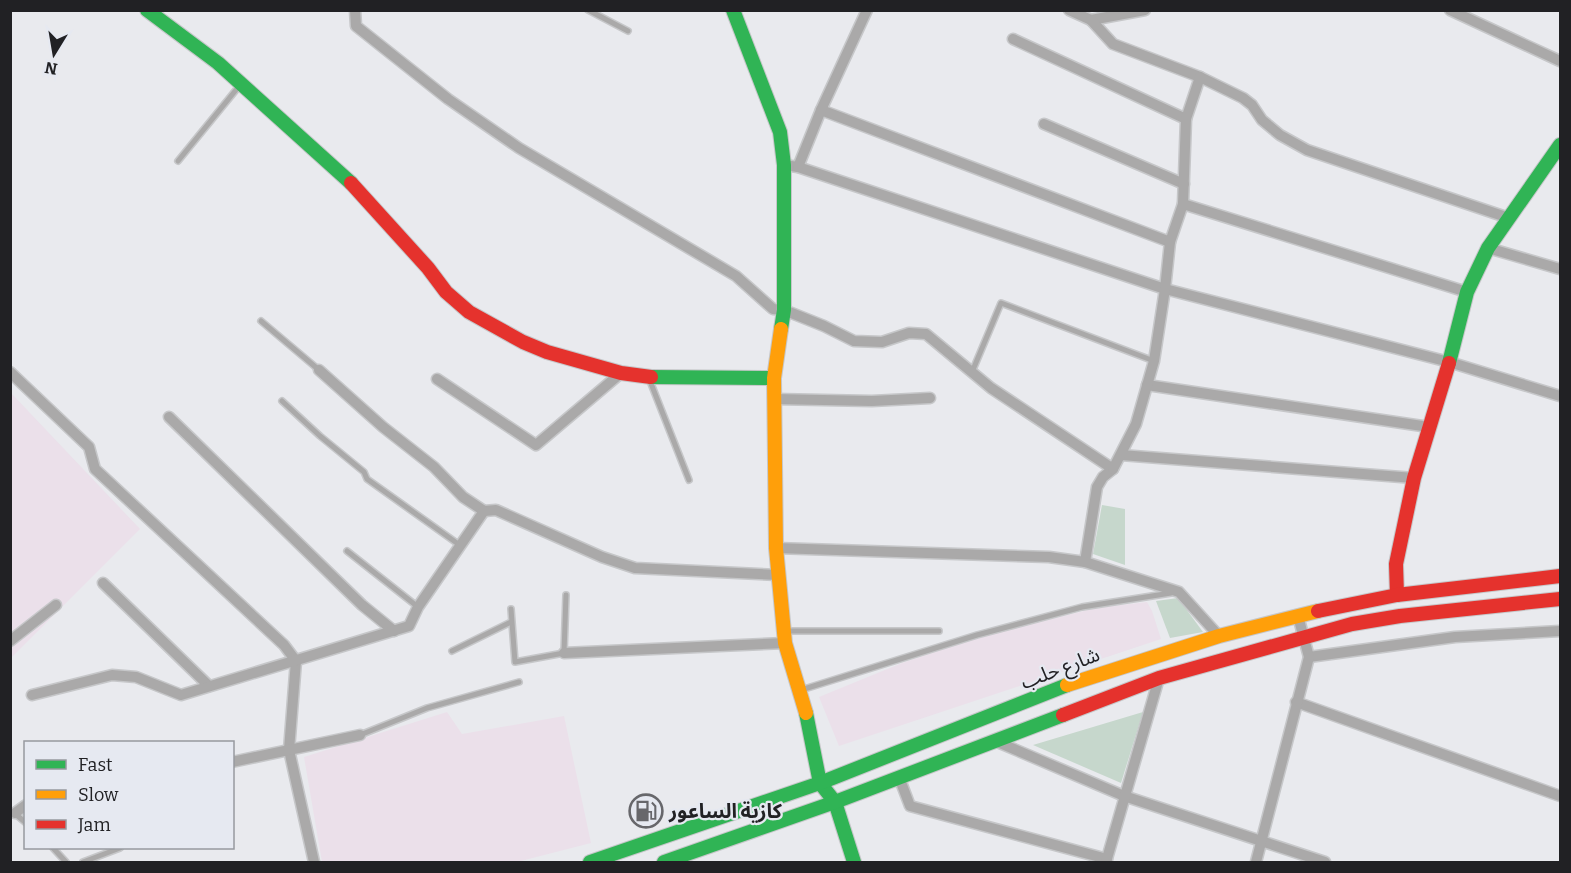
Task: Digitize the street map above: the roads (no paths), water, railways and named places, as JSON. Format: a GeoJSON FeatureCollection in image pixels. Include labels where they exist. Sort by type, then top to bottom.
{"type":"FeatureCollection","features":[{"type":"Feature","properties":{"kind":"main road"},"geometry":{"type":"LineString","coordinates":[[147,10],[218,63],[344,175],[428,268],[446,292],[469,312],[523,342],[547,352],[621,373],[648,377],[774,378]]}},
{"type":"Feature","properties":{"kind":"main road"},"geometry":{"type":"LineString","coordinates":[[734,10],[791,166],[784,310],[774,378],[776,548],[785,637],[808,721],[820,783],[836,802],[854,862]]}},
{"type":"Feature","properties":{"kind":"main road"},"geometry":{"type":"LineString","coordinates":[[1400,616],[1396,564],[1414,478],[1449,362],[1467,292],[1488,248],[1560,145]]}},
{"type":"Feature","properties":{"kind":"main road","name":"شارع حلب"},"geometry":{"type":"LineString","coordinates":[[590,862],[820,783],[1086,677],[1219,636],[1347,604],[1397,595],[1560,576]]}},
{"type":"Feature","properties":{"kind":"main road"},"geometry":{"type":"LineString","coordinates":[[664,862],[836,802],[1159,678],[1352,624],[1400,616],[1560,599]]}},
{"type":"Feature","properties":{"kind":"street"},"geometry":{"type":"LineString","coordinates":[[355,10],[356,26],[448,99],[564,176],[736,276],[773,309],[784,310],[854,341],[882,342],[909,333],[926,334],[991,388],[1113,469]]}},
{"type":"Feature","properties":{"kind":"street"},"geometry":{"type":"LineString","coordinates":[[867,10],[821,110],[791,166],[1165,289],[1449,362],[1560,396]]}},
{"type":"Feature","properties":{"kind":"street"},"geometry":{"type":"LineString","coordinates":[[1070,10],[1091,20],[1113,44],[1200,78],[1243,98],[1252,105],[1262,120],[1280,135],[1307,150],[1509,218]]}},
{"type":"Feature","properties":{"kind":"street"},"geometry":{"type":"LineString","coordinates":[[1091,20],[1145,10]]}},
{"type":"Feature","properties":{"kind":"street"},"geometry":{"type":"LineString","coordinates":[[1450,10],[1560,61]]}},
{"type":"Feature","properties":{"kind":"street"},"geometry":{"type":"LineString","coordinates":[[1012,39],[1186,119]]}},
{"type":"Feature","properties":{"kind":"street"},"geometry":{"type":"LineString","coordinates":[[1085,562],[1097,487],[1103,477],[1113,469],[1136,424],[1154,361],[1170,242],[1183,204],[1186,119],[1200,78]]}},
{"type":"Feature","properties":{"kind":"street"},"geometry":{"type":"LineString","coordinates":[[821,110],[1170,242]]}},
{"type":"Feature","properties":{"kind":"street"},"geometry":{"type":"LineString","coordinates":[[1044,124],[1184,184]]}},
{"type":"Feature","properties":{"kind":"street"},"geometry":{"type":"LineString","coordinates":[[1183,204],[1467,292]]}},
{"type":"Feature","properties":{"kind":"street"},"geometry":{"type":"LineString","coordinates":[[1488,248],[1560,269]]}},
{"type":"Feature","properties":{"kind":"street"},"geometry":{"type":"LineString","coordinates":[[320,370],[382,427],[434,467],[463,497],[484,511],[496,510],[592,553],[635,568],[778,575]]}},
{"type":"Feature","properties":{"kind":"street"},"geometry":{"type":"LineString","coordinates":[[10,372],[89,447],[95,469],[284,645],[296,661],[289,750],[314,862]]}},
{"type":"Feature","properties":{"kind":"street"},"geometry":{"type":"LineString","coordinates":[[437,379],[536,445],[621,373]]}},
{"type":"Feature","properties":{"kind":"street"},"geometry":{"type":"LineString","coordinates":[[1147,385],[1429,427]]}},
{"type":"Feature","properties":{"kind":"street"},"geometry":{"type":"LineString","coordinates":[[774,399],[872,401],[930,399]]}},
{"type":"Feature","properties":{"kind":"street"},"geometry":{"type":"LineString","coordinates":[[169,417],[362,605],[394,631]]}},
{"type":"Feature","properties":{"kind":"street"},"geometry":{"type":"LineString","coordinates":[[1121,455],[1414,478]]}},
{"type":"Feature","properties":{"kind":"street"},"geometry":{"type":"LineString","coordinates":[[32,695],[112,675],[136,677],[181,695],[408,626],[418,607],[484,511]]}},
{"type":"Feature","properties":{"kind":"street"},"geometry":{"type":"LineString","coordinates":[[776,548],[1049,556],[1085,562],[1179,592],[1219,636]]}},
{"type":"Feature","properties":{"kind":"street"},"geometry":{"type":"LineString","coordinates":[[103,583],[209,686]]}},
{"type":"Feature","properties":{"kind":"street"},"geometry":{"type":"LineString","coordinates":[[10,641],[56,605]]}},
{"type":"Feature","properties":{"kind":"street"},"geometry":{"type":"LineString","coordinates":[[1256,862],[1309,657],[1298,616]]}},
{"type":"Feature","properties":{"kind":"street"},"geometry":{"type":"LineString","coordinates":[[1309,657],[1455,637],[1560,631]]}},
{"type":"Feature","properties":{"kind":"street"},"geometry":{"type":"LineString","coordinates":[[564,653],[785,637]]}},
{"type":"Feature","properties":{"kind":"street"},"geometry":{"type":"LineString","coordinates":[[899,777],[910,806],[1106,861],[1159,678]]}},
{"type":"Feature","properties":{"kind":"street"},"geometry":{"type":"LineString","coordinates":[[1296,702],[1560,796]]}},
{"type":"Feature","properties":{"kind":"street"},"geometry":{"type":"LineString","coordinates":[[234,762],[360,735]]}},
{"type":"Feature","properties":{"kind":"street"},"geometry":{"type":"LineString","coordinates":[[995,741],[1124,796],[1325,862]]}},
{"type":"Feature","properties":{"kind":"lane"},"geometry":{"type":"LineString","coordinates":[[588,10],[628,31]]}},
{"type":"Feature","properties":{"kind":"lane"},"geometry":{"type":"LineString","coordinates":[[178,161],[241,83]]}},
{"type":"Feature","properties":{"kind":"lane"},"geometry":{"type":"LineString","coordinates":[[972,372],[1001,303],[1154,361]]}},
{"type":"Feature","properties":{"kind":"lane"},"geometry":{"type":"LineString","coordinates":[[261,321],[320,370]]}},
{"type":"Feature","properties":{"kind":"lane"},"geometry":{"type":"LineString","coordinates":[[648,377],[689,480]]}},
{"type":"Feature","properties":{"kind":"lane"},"geometry":{"type":"LineString","coordinates":[[282,401],[364,472],[367,479],[461,546]]}},
{"type":"Feature","properties":{"kind":"lane"},"geometry":{"type":"LineString","coordinates":[[347,551],[418,607]]}},
{"type":"Feature","properties":{"kind":"lane"},"geometry":{"type":"LineString","coordinates":[[799,691],[977,635],[1082,607],[1179,592]]}},
{"type":"Feature","properties":{"kind":"lane"},"geometry":{"type":"LineString","coordinates":[[511,609],[515,662],[564,653],[566,595]]}},
{"type":"Feature","properties":{"kind":"lane"},"geometry":{"type":"LineString","coordinates":[[452,651],[511,622]]}},
{"type":"Feature","properties":{"kind":"lane"},"geometry":{"type":"LineString","coordinates":[[785,637],[939,631]]}},
{"type":"Feature","properties":{"kind":"lane"},"geometry":{"type":"LineString","coordinates":[[360,735],[427,708],[519,682]]}},
{"type":"Feature","properties":{"kind":"lane"},"geometry":{"type":"LineString","coordinates":[[54,849],[66,862]]}},
{"type":"Feature","properties":{"kind":"lane"},"geometry":{"type":"LineString","coordinates":[[83,862],[117,849]]}},
{"type":"Feature","properties":{"kind":"place","name":"كازية الساعور"},"geometry":{"type":"Point","coordinates":[646,811]}}]}
